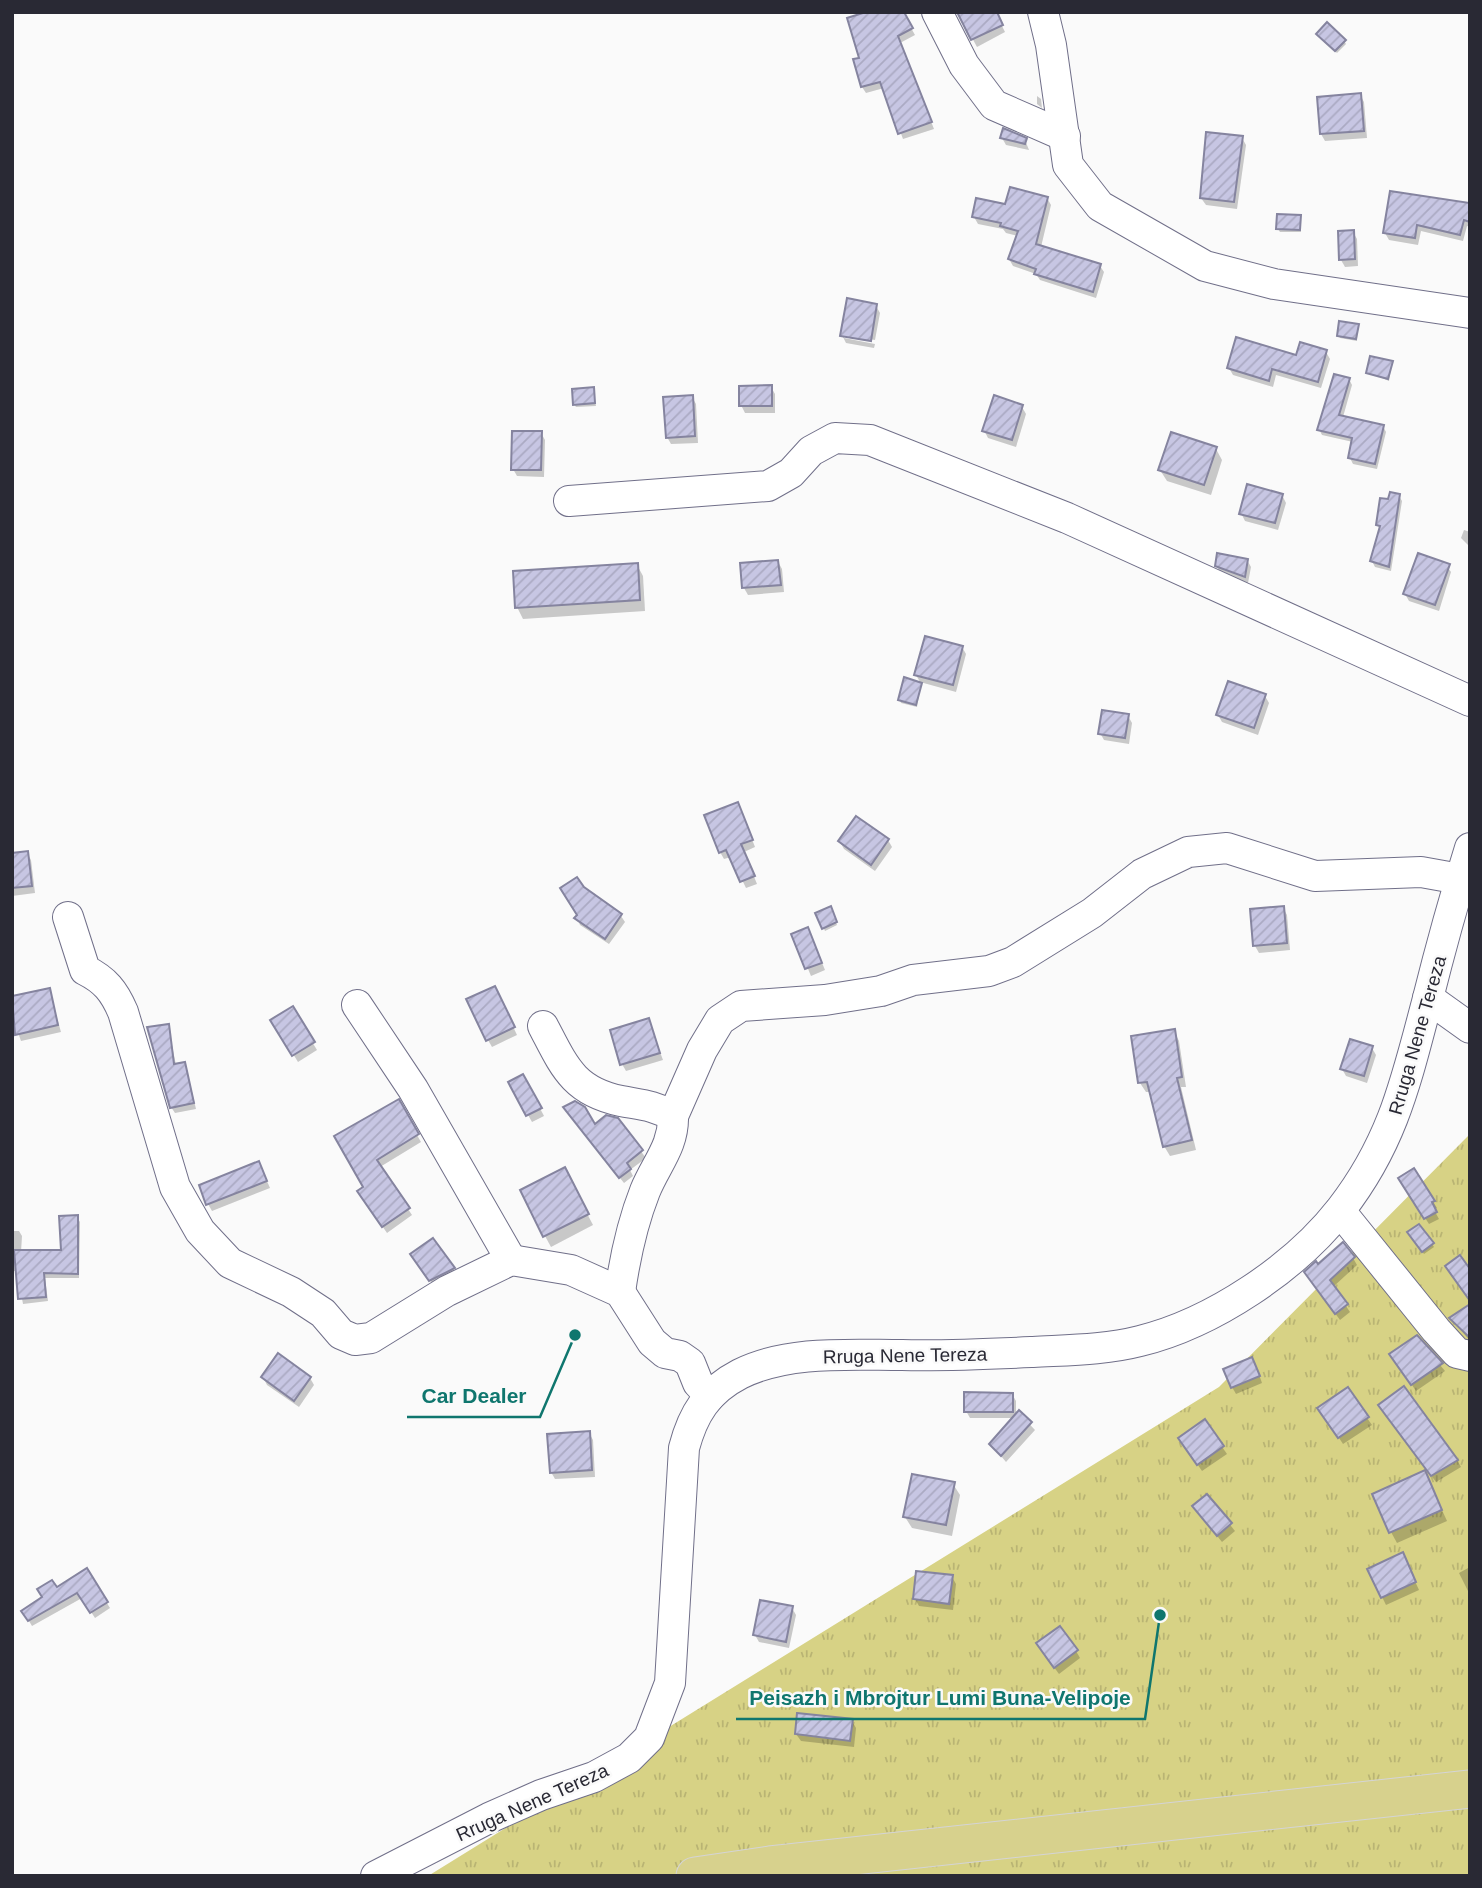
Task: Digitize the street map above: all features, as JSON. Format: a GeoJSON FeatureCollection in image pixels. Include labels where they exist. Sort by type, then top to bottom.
{"type":"FeatureCollection","features":[{"type":"Feature","properties":{"kind":"main road"},"geometry":{"type":"LineString","coordinates":[[695,1876],[770,1865],[1470,1789]]}},
{"type":"Feature","properties":{"kind":"street"},"geometry":{"type":"LineString","coordinates":[[937,12],[964,65],[994,105],[1065,136]]}},
{"type":"Feature","properties":{"kind":"street"},"geometry":{"type":"LineString","coordinates":[[1042,12],[1051,45],[1068,165],[1100,206],[1205,266],[1274,284],[1470,313]]}},
{"type":"Feature","properties":{"kind":"street"},"geometry":{"type":"LineString","coordinates":[[569,501],[768,486],[791,473],[811,451],[835,438],[870,440],[1067,518],[1470,701]]}},
{"type":"Feature","properties":{"kind":"street"},"geometry":{"type":"LineString","coordinates":[[620,1292],[631,1228],[646,1188],[673,1135],[673,1116],[702,1050],[720,1020],[741,1006],[825,1000],[880,991],[912,980],[989,971],[1013,962],[1092,914],[1142,874],[1188,852],[1227,848],[1315,876],[1421,872],[1461,879]]}},
{"type":"Feature","properties":{"kind":"street","name":"Rruga Nene Tereza"},"geometry":{"type":"LineString","coordinates":[[376,1876],[489,1818],[541,1795],[594,1777],[629,1758],[649,1738],[670,1683],[684,1448],[692,1418],[710,1396],[739,1375],[775,1361],[845,1355],[938,1356],[1097,1349],[1141,1341],[1240,1297],[1275,1274],[1340,1211],[1372,1166],[1389,1132],[1404,1091],[1470,848]]}},
{"type":"Feature","properties":{"kind":"street"},"geometry":{"type":"LineString","coordinates":[[68,917],[85,970],[103,979],[115,993],[123,1012],[175,1187],[200,1231],[230,1263],[291,1292],[323,1313],[341,1334],[355,1340],[371,1338],[447,1290],[511,1260],[571,1270],[620,1292],[652,1342],[665,1353],[680,1356],[690,1363],[698,1383],[710,1396]]}},
{"type":"Feature","properties":{"kind":"street"},"geometry":{"type":"LineString","coordinates":[[1428,998],[1470,1028]]}},
{"type":"Feature","properties":{"kind":"street"},"geometry":{"type":"LineString","coordinates":[[357,1005],[413,1089],[511,1260]]}},
{"type":"Feature","properties":{"kind":"street"},"geometry":{"type":"LineString","coordinates":[[543,1026],[566,1070],[583,1088],[620,1101],[653,1105],[673,1116]]}},
{"type":"Feature","properties":{"kind":"street"},"geometry":{"type":"LineString","coordinates":[[1340,1211],[1436,1330],[1457,1353],[1470,1356]]}},
{"type":"Feature","properties":{"kind":"green space"},"geometry":{"type":"Polygon","coordinates":[[[1470,1134],[1470,1876],[428,1876],[1219,1387],[1470,1134]]]}},
{"type":"Feature","properties":{"kind":"building"},"geometry":{"type":"Polygon","coordinates":[[[866,12],[904,12],[913,28],[898,36],[932,122],[898,134],[880,82],[861,87],[853,59],[859,58],[847,18],[866,12]]]}},
{"type":"Feature","properties":{"kind":"building"},"geometry":{"type":"Polygon","coordinates":[[[957,12],[997,12],[1003,25],[971,40],[957,12]]]}},
{"type":"Feature","properties":{"kind":"building"},"geometry":{"type":"Polygon","coordinates":[[[1327,22],[1346,40],[1335,51],[1316,34],[1327,22]]]}},
{"type":"Feature","properties":{"kind":"building"},"geometry":{"type":"Polygon","coordinates":[[[1361,93],[1364,131],[1320,134],[1317,97],[1361,93]]]}},
{"type":"Feature","properties":{"kind":"building"},"geometry":{"type":"Polygon","coordinates":[[[1003,128],[1027,138],[1025,144],[1000,138],[1003,128]]]}},
{"type":"Feature","properties":{"kind":"building"},"geometry":{"type":"Polygon","coordinates":[[[1206,132],[1243,136],[1234,202],[1200,198],[1206,132]]]}},
{"type":"Feature","properties":{"kind":"building"},"geometry":{"type":"Polygon","coordinates":[[[1010,187],[1048,197],[1036,244],[1101,264],[1093,292],[1034,274],[1036,269],[1008,259],[1018,231],[1000,226],[1001,223],[972,217],[976,198],[1005,204],[1010,187]]]}},
{"type":"Feature","properties":{"kind":"building"},"geometry":{"type":"Polygon","coordinates":[[[1390,191],[1470,203],[1470,222],[1464,220],[1460,235],[1417,225],[1415,238],[1383,233],[1390,191]]]}},
{"type":"Feature","properties":{"kind":"building"},"geometry":{"type":"Polygon","coordinates":[[[1277,214],[1301,215],[1300,230],[1276,229],[1277,214]]]}},
{"type":"Feature","properties":{"kind":"building"},"geometry":{"type":"Polygon","coordinates":[[[1354,230],[1355,259],[1339,260],[1338,231],[1354,230]]]}},
{"type":"Feature","properties":{"kind":"building"},"geometry":{"type":"Polygon","coordinates":[[[847,298],[877,304],[871,341],[840,336],[847,298]]]}},
{"type":"Feature","properties":{"kind":"building"},"geometry":{"type":"Polygon","coordinates":[[[1339,321],[1359,324],[1356,339],[1337,336],[1339,321]]]}},
{"type":"Feature","properties":{"kind":"building"},"geometry":{"type":"Polygon","coordinates":[[[1236,337],[1296,355],[1300,342],[1327,350],[1318,382],[1272,369],[1269,381],[1227,368],[1236,337]]]}},
{"type":"Feature","properties":{"kind":"building"},"geometry":{"type":"Polygon","coordinates":[[[1370,356],[1393,361],[1388,379],[1366,373],[1370,356]]]}},
{"type":"Feature","properties":{"kind":"building"},"geometry":{"type":"Polygon","coordinates":[[[1334,374],[1350,378],[1339,415],[1384,425],[1375,464],[1348,458],[1352,438],[1317,430],[1334,374]]]}},
{"type":"Feature","properties":{"kind":"building"},"geometry":{"type":"Polygon","coordinates":[[[772,385],[772,406],[739,406],[739,386],[772,385]]]}},
{"type":"Feature","properties":{"kind":"building"},"geometry":{"type":"Polygon","coordinates":[[[594,387],[595,403],[573,405],[572,389],[594,387]]]}},
{"type":"Feature","properties":{"kind":"building"},"geometry":{"type":"Polygon","coordinates":[[[693,395],[695,436],[666,438],[663,397],[693,395]]]}},
{"type":"Feature","properties":{"kind":"building"},"geometry":{"type":"Polygon","coordinates":[[[994,395],[1023,405],[1012,440],[982,431],[994,395]]]}},
{"type":"Feature","properties":{"kind":"building"},"geometry":{"type":"Polygon","coordinates":[[[512,431],[542,431],[541,470],[511,470],[512,431]]]}},
{"type":"Feature","properties":{"kind":"building"},"geometry":{"type":"Polygon","coordinates":[[[1171,432],[1217,447],[1204,485],[1158,470],[1171,432]]]}},
{"type":"Feature","properties":{"kind":"building"},"geometry":{"type":"Polygon","coordinates":[[[1247,484],[1283,494],[1275,523],[1239,514],[1247,484]]]}},
{"type":"Feature","properties":{"kind":"building"},"geometry":{"type":"Polygon","coordinates":[[[1390,492],[1400,494],[1389,567],[1370,561],[1380,526],[1376,525],[1380,498],[1388,499],[1390,492]]]}},
{"type":"Feature","properties":{"kind":"building"},"geometry":{"type":"Polygon","coordinates":[[[1217,553],[1248,559],[1245,577],[1215,566],[1217,553]]]}},
{"type":"Feature","properties":{"kind":"building"},"geometry":{"type":"Polygon","coordinates":[[[1418,553],[1450,564],[1435,605],[1403,594],[1418,553]]]}},
{"type":"Feature","properties":{"kind":"building"},"geometry":{"type":"Polygon","coordinates":[[[778,560],[781,585],[742,588],[740,563],[778,560]]]}},
{"type":"Feature","properties":{"kind":"building"},"geometry":{"type":"Polygon","coordinates":[[[638,563],[640,600],[515,608],[513,571],[638,563]]]}},
{"type":"Feature","properties":{"kind":"building"},"geometry":{"type":"Polygon","coordinates":[[[925,636],[963,646],[953,685],[914,675],[925,636]]]}},
{"type":"Feature","properties":{"kind":"building"},"geometry":{"type":"Polygon","coordinates":[[[904,677],[922,683],[916,705],[898,700],[904,677]]]}},
{"type":"Feature","properties":{"kind":"building"},"geometry":{"type":"Polygon","coordinates":[[[1228,681],[1266,694],[1254,728],[1216,715],[1228,681]]]}},
{"type":"Feature","properties":{"kind":"building"},"geometry":{"type":"Polygon","coordinates":[[[1102,710],[1129,714],[1125,738],[1098,734],[1102,710]]]}},
{"type":"Feature","properties":{"kind":"building"},"geometry":{"type":"Polygon","coordinates":[[[738,802],[753,840],[741,844],[755,876],[740,882],[726,850],[719,853],[704,815],[738,802]]]}},
{"type":"Feature","properties":{"kind":"building"},"geometry":{"type":"Polygon","coordinates":[[[856,816],[889,839],[871,865],[838,841],[856,816]]]}},
{"type":"Feature","properties":{"kind":"building"},"geometry":{"type":"Polygon","coordinates":[[[28,851],[32,886],[12,888],[12,853],[28,851]]]}},
{"type":"Feature","properties":{"kind":"building"},"geometry":{"type":"Polygon","coordinates":[[[577,877],[584,887],[622,914],[605,939],[574,918],[577,915],[560,888],[577,877]]]}},
{"type":"Feature","properties":{"kind":"building"},"geometry":{"type":"Polygon","coordinates":[[[831,906],[837,922],[822,929],[815,913],[831,906]]]}},
{"type":"Feature","properties":{"kind":"building"},"geometry":{"type":"Polygon","coordinates":[[[1284,906],[1287,943],[1253,946],[1250,909],[1284,906]]]}},
{"type":"Feature","properties":{"kind":"building"},"geometry":{"type":"Polygon","coordinates":[[[808,927],[822,963],[805,969],[791,934],[808,927]]]}},
{"type":"Feature","properties":{"kind":"building"},"geometry":{"type":"Polygon","coordinates":[[[495,986],[515,1027],[486,1041],[466,999],[495,986]]]}},
{"type":"Feature","properties":{"kind":"building"},"geometry":{"type":"Polygon","coordinates":[[[50,988],[58,1025],[15,1035],[12,996],[50,988]]]}},
{"type":"Feature","properties":{"kind":"building"},"geometry":{"type":"Polygon","coordinates":[[[293,1006],[315,1042],[292,1056],[270,1020],[293,1006]]]}},
{"type":"Feature","properties":{"kind":"building"},"geometry":{"type":"Polygon","coordinates":[[[649,1018],[660,1053],[620,1065],[610,1030],[649,1018]]]}},
{"type":"Feature","properties":{"kind":"building"},"geometry":{"type":"Polygon","coordinates":[[[169,1024],[174,1064],[185,1062],[194,1103],[170,1108],[147,1027],[169,1024]]]}},
{"type":"Feature","properties":{"kind":"building"},"geometry":{"type":"Polygon","coordinates":[[[1175,1029],[1182,1077],[1177,1078],[1192,1140],[1163,1147],[1147,1082],[1138,1083],[1131,1036],[1175,1029]]]}},
{"type":"Feature","properties":{"kind":"building"},"geometry":{"type":"Polygon","coordinates":[[[1350,1039],[1373,1046],[1364,1076],[1340,1069],[1350,1039]]]}},
{"type":"Feature","properties":{"kind":"building"},"geometry":{"type":"Polygon","coordinates":[[[523,1074],[542,1108],[526,1116],[508,1082],[523,1074]]]}},
{"type":"Feature","properties":{"kind":"building"},"geometry":{"type":"Polygon","coordinates":[[[399,1099],[419,1134],[377,1160],[410,1208],[382,1227],[357,1191],[363,1187],[334,1136],[399,1099]]]}},
{"type":"Feature","properties":{"kind":"building"},"geometry":{"type":"Polygon","coordinates":[[[575,1101],[585,1107],[595,1124],[606,1115],[618,1118],[643,1150],[627,1163],[631,1169],[619,1178],[563,1107],[575,1101]]]}},
{"type":"Feature","properties":{"kind":"building"},"geometry":{"type":"Polygon","coordinates":[[[259,1161],[267,1181],[206,1205],[199,1185],[259,1161]]]}},
{"type":"Feature","properties":{"kind":"building"},"geometry":{"type":"Polygon","coordinates":[[[565,1167],[589,1214],[543,1237],[520,1190],[565,1167]]]}},
{"type":"Feature","properties":{"kind":"building"},"geometry":{"type":"Polygon","coordinates":[[[1414,1168],[1435,1201],[1432,1202],[1437,1212],[1424,1219],[1398,1178],[1414,1168]]]}},
{"type":"Feature","properties":{"kind":"building"},"geometry":{"type":"Polygon","coordinates":[[[78,1215],[78,1274],[44,1273],[46,1297],[18,1299],[14,1250],[61,1250],[59,1216],[78,1215]]]}},
{"type":"Feature","properties":{"kind":"building"},"geometry":{"type":"Polygon","coordinates":[[[1419,1224],[1434,1243],[1422,1252],[1407,1232],[1419,1224]]]}},
{"type":"Feature","properties":{"kind":"building"},"geometry":{"type":"Polygon","coordinates":[[[433,1238],[455,1268],[429,1281],[410,1254],[433,1238]]]}},
{"type":"Feature","properties":{"kind":"building"},"geometry":{"type":"Polygon","coordinates":[[[1343,1242],[1355,1257],[1330,1280],[1348,1304],[1335,1314],[1304,1272],[1316,1261],[1318,1264],[1343,1242]]]}},
{"type":"Feature","properties":{"kind":"building"},"geometry":{"type":"Polygon","coordinates":[[[1460,1255],[1470,1269],[1470,1301],[1445,1266],[1460,1255]]]}},
{"type":"Feature","properties":{"kind":"building"},"geometry":{"type":"Polygon","coordinates":[[[1470,1304],[1470,1338],[1449,1318],[1470,1304]]]}},
{"type":"Feature","properties":{"kind":"building"},"geometry":{"type":"Polygon","coordinates":[[[1417,1335],[1443,1363],[1411,1385],[1389,1354],[1417,1335]]]}},
{"type":"Feature","properties":{"kind":"building"},"geometry":{"type":"Polygon","coordinates":[[[278,1353],[311,1377],[294,1401],[261,1377],[278,1353]]]}},
{"type":"Feature","properties":{"kind":"building"},"geometry":{"type":"Polygon","coordinates":[[[1252,1357],[1260,1376],[1231,1388],[1223,1369],[1252,1357]]]}},
{"type":"Feature","properties":{"kind":"building"},"geometry":{"type":"Polygon","coordinates":[[[1404,1386],[1458,1460],[1431,1476],[1378,1405],[1404,1386]]]}},
{"type":"Feature","properties":{"kind":"building"},"geometry":{"type":"Polygon","coordinates":[[[1348,1387],[1369,1417],[1338,1438],[1317,1408],[1348,1387]]]}},
{"type":"Feature","properties":{"kind":"building"},"geometry":{"type":"Polygon","coordinates":[[[964,1392],[1013,1393],[1013,1412],[964,1412],[964,1392]]]}},
{"type":"Feature","properties":{"kind":"building"},"geometry":{"type":"Polygon","coordinates":[[[1019,1410],[1032,1422],[1001,1456],[989,1444],[1019,1410]]]}},
{"type":"Feature","properties":{"kind":"building"},"geometry":{"type":"Polygon","coordinates":[[[1205,1419],[1224,1446],[1197,1465],[1178,1438],[1205,1419]]]}},
{"type":"Feature","properties":{"kind":"building"},"geometry":{"type":"Polygon","coordinates":[[[590,1431],[592,1470],[550,1473],[547,1434],[590,1431]]]}},
{"type":"Feature","properties":{"kind":"building"},"geometry":{"type":"Polygon","coordinates":[[[1425,1470],[1442,1510],[1389,1533],[1372,1494],[1425,1470]]]}},
{"type":"Feature","properties":{"kind":"building"},"geometry":{"type":"Polygon","coordinates":[[[912,1474],[955,1482],[946,1525],[903,1517],[912,1474]]]}},
{"type":"Feature","properties":{"kind":"building"},"geometry":{"type":"Polygon","coordinates":[[[1207,1494],[1232,1523],[1217,1536],[1192,1506],[1207,1494]]]}},
{"type":"Feature","properties":{"kind":"building"},"geometry":{"type":"Polygon","coordinates":[[[1403,1552],[1416,1582],[1381,1598],[1367,1569],[1403,1552]]]}},
{"type":"Feature","properties":{"kind":"building"},"geometry":{"type":"Polygon","coordinates":[[[87,1568],[108,1602],[90,1613],[77,1593],[28,1621],[21,1611],[42,1597],[37,1589],[52,1580],[57,1587],[87,1568]]]}},
{"type":"Feature","properties":{"kind":"building"},"geometry":{"type":"Polygon","coordinates":[[[916,1571],[953,1575],[949,1604],[913,1599],[916,1571]]]}},
{"type":"Feature","properties":{"kind":"building"},"geometry":{"type":"Polygon","coordinates":[[[760,1600],[793,1606],[786,1642],[753,1635],[760,1600]]]}},
{"type":"Feature","properties":{"kind":"building"},"geometry":{"type":"Polygon","coordinates":[[[1060,1626],[1078,1650],[1054,1668],[1036,1643],[1060,1626]]]}},
{"type":"Feature","properties":{"kind":"building"},"geometry":{"type":"Polygon","coordinates":[[[797,1713],[853,1719],[850,1741],[795,1734],[797,1713]]]}},
{"type":"Feature","properties":{"kind":"place","name":"Car Dealer"},"geometry":{"type":"Point","coordinates":[575,1335]}},
{"type":"Feature","properties":{"kind":"place","name":"Peisazh i Mbrojtur Lumi Buna-Velipoje"},"geometry":{"type":"Point","coordinates":[1160,1615]}}]}
